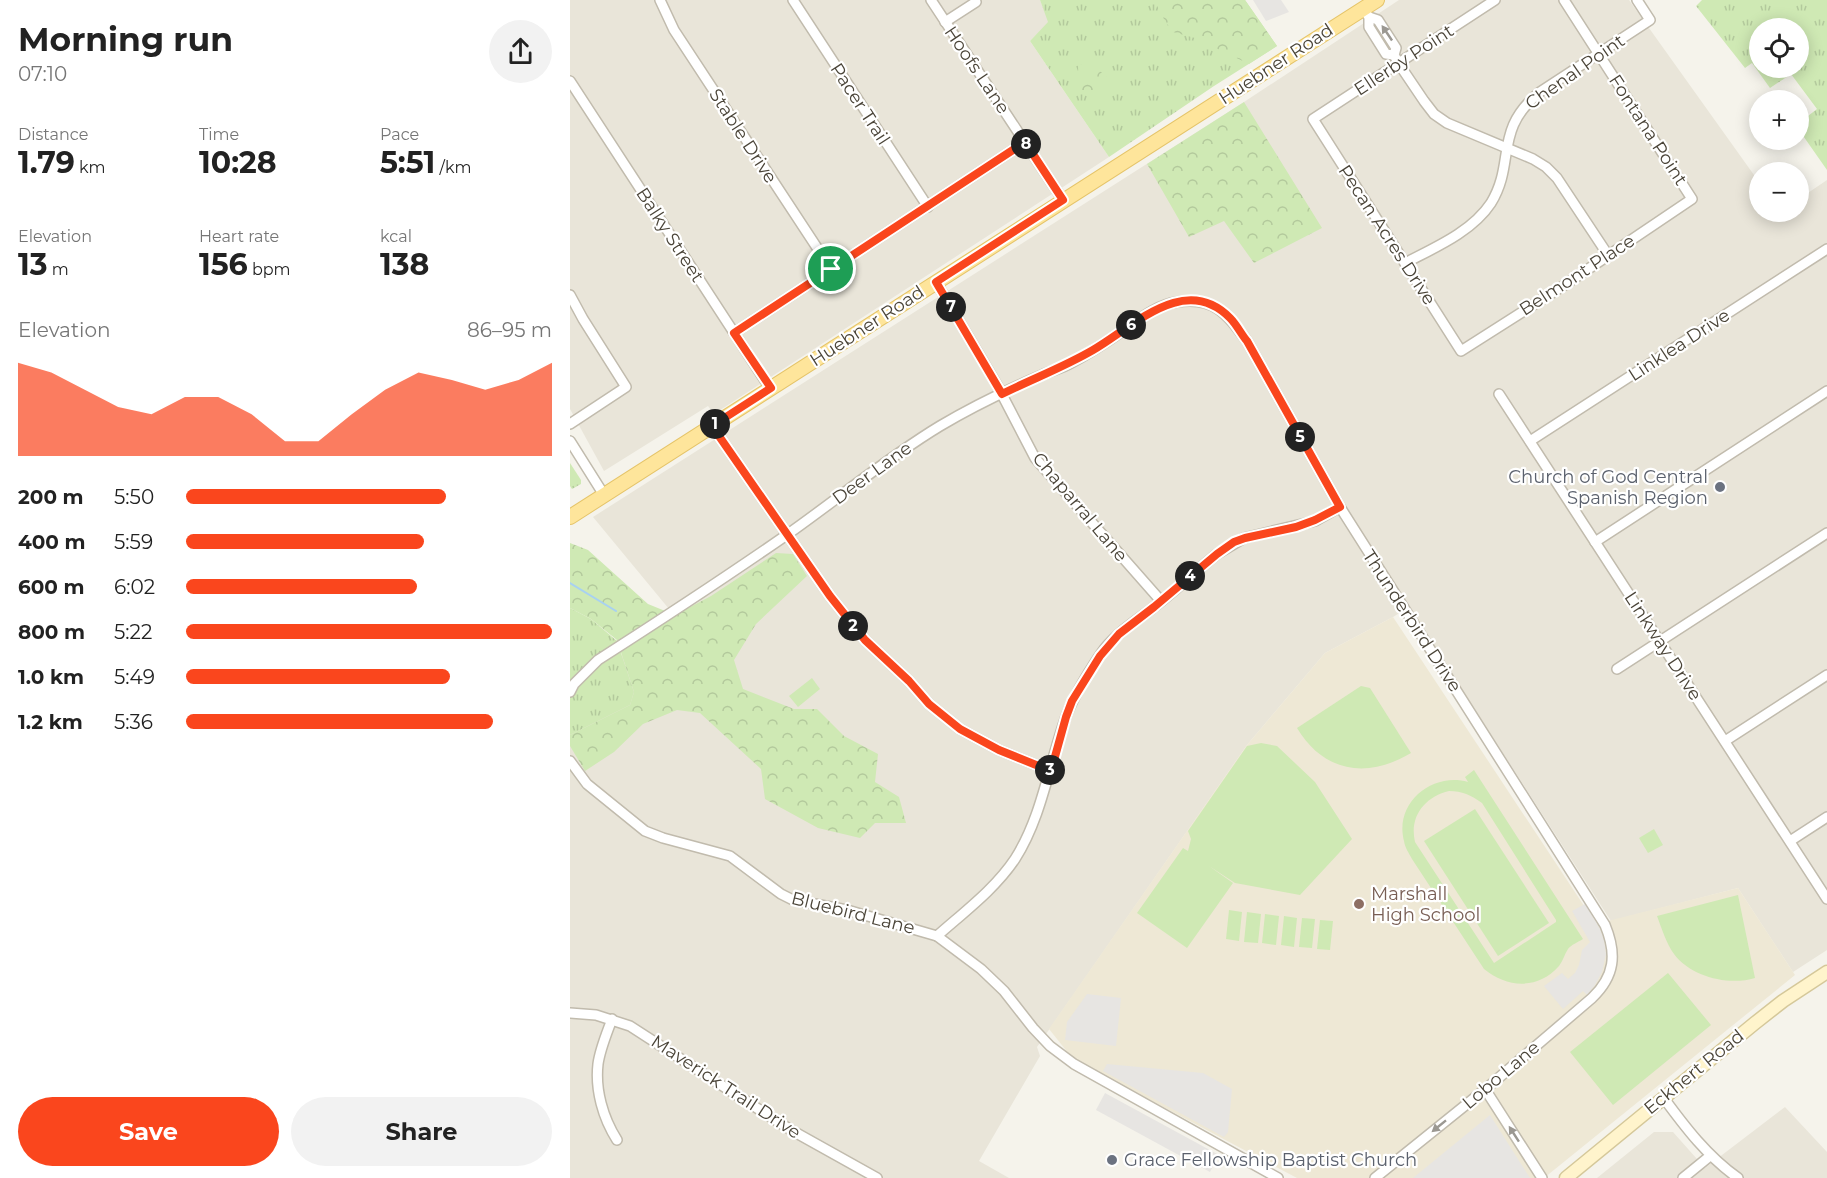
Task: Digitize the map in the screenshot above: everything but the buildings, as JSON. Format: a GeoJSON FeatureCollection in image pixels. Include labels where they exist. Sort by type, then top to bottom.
{"type":"FeatureCollection","features":[{"type":"Feature","properties":{"kind":"main road","name":"Huebner Road"},"geometry":{"type":"LineString","coordinates":[[570,517],[1063,200],[1366,13],[1377,0]]}},
{"type":"Feature","properties":{"kind":"main road","name":"Eckhert Road"},"geometry":{"type":"LineString","coordinates":[[1566,1178],[1784,1001],[1827,972]]}},
{"type":"Feature","properties":{"kind":"street","name":"Stable Drive"},"geometry":{"type":"LineString","coordinates":[[660,0],[674,30],[831,269]]}},
{"type":"Feature","properties":{"kind":"street","name":"Pacer Trail"},"geometry":{"type":"LineString","coordinates":[[794,0],[928,207]]}},
{"type":"Feature","properties":{"kind":"street","name":"Hoofs Lane"},"geometry":{"type":"LineString","coordinates":[[931,0],[1063,200]]}},
{"type":"Feature","properties":{"kind":"street","name":"Ellerby Point"},"geometry":{"type":"LineString","coordinates":[[1313,119],[1396,59],[1495,0]]}},
{"type":"Feature","properties":{"kind":"street","name":"Fontana Point"},"geometry":{"type":"LineString","coordinates":[[1564,0],[1692,199]]}},
{"type":"Feature","properties":{"kind":"street","name":"Chenal Point"},"geometry":{"type":"LineString","coordinates":[[1405,263],[1445,242],[1473,223],[1486,210],[1500,182],[1514,120],[1529,101],[1650,20],[1637,0]]}},
{"type":"Feature","properties":{"kind":"street"},"geometry":{"type":"LineString","coordinates":[[945,22],[976,2]]}},
{"type":"Feature","properties":{"kind":"street"},"geometry":{"type":"LineString","coordinates":[[1366,13],[1368,27],[1386,54],[1396,59],[1434,114],[1447,123],[1540,163],[1557,178],[1608,255]]}},
{"type":"Feature","properties":{"kind":"street","name":"Balky Street"},"geometry":{"type":"LineString","coordinates":[[570,81],[771,388]]}},
{"type":"Feature","properties":{"kind":"street","name":"Pecan Acres Drive"},"geometry":{"type":"LineString","coordinates":[[1313,119],[1461,351]]}},
{"type":"Feature","properties":{"kind":"street"},"geometry":{"type":"LineString","coordinates":[[734,333],[1025,142]]}},
{"type":"Feature","properties":{"kind":"street","name":"Belmont Place"},"geometry":{"type":"LineString","coordinates":[[1461,351],[1692,199]]}},
{"type":"Feature","properties":{"kind":"street","name":"Linklea Drive"},"geometry":{"type":"LineString","coordinates":[[1530,441],[1827,249]]}},
{"type":"Feature","properties":{"kind":"street","name":"Chaparral Lane"},"geometry":{"type":"LineString","coordinates":[[936,282],[1002,394],[1035,458],[1161,601]]}},
{"type":"Feature","properties":{"kind":"street"},"geometry":{"type":"LineString","coordinates":[[570,295],[626,387],[570,424]]}},
{"type":"Feature","properties":{"kind":"street","name":"Deer Lane"},"geometry":{"type":"LineString","coordinates":[[572,688],[598,660],[788,534],[911,444],[941,425],[1002,394],[1070,364],[1152,310],[1176,302],[1191,301]]}},
{"type":"Feature","properties":{"kind":"street","name":"Thunderbird Drive"},"geometry":{"type":"LineString","coordinates":[[1191,301],[1204,302],[1218,308],[1232,320],[1247,341],[1340,507],[1605,925],[1612,944],[1612,960]]}},
{"type":"Feature","properties":{"kind":"street"},"geometry":{"type":"LineString","coordinates":[[1595,542],[1827,391]]}},
{"type":"Feature","properties":{"kind":"street","name":"Linkway Drive"},"geometry":{"type":"LineString","coordinates":[[1499,394],[1827,899]]}},
{"type":"Feature","properties":{"kind":"street"},"geometry":{"type":"LineString","coordinates":[[712,426],[847,619],[865,640],[909,681],[929,704],[960,729],[999,750],[1051,771]]}},
{"type":"Feature","properties":{"kind":"street"},"geometry":{"type":"LineString","coordinates":[[570,441],[604,495]]}},
{"type":"Feature","properties":{"kind":"street"},"geometry":{"type":"LineString","coordinates":[[937,936],[1004,875],[1015,859],[1032,825],[1072,701],[1100,656],[1119,634],[1234,542],[1296,527],[1340,507]]}},
{"type":"Feature","properties":{"kind":"street"},"geometry":{"type":"LineString","coordinates":[[1617,669],[1827,533]]}},
{"type":"Feature","properties":{"kind":"street"},"geometry":{"type":"LineString","coordinates":[[1725,741],[1827,675]]}},
{"type":"Feature","properties":{"kind":"street","name":"Bluebird Lane"},"geometry":{"type":"LineString","coordinates":[[570,761],[587,784],[645,831],[730,856],[781,894],[793,900],[847,910],[937,936],[981,969],[1004,991],[1020,1014],[1050,1046],[1074,1064],[1278,1178]]}},
{"type":"Feature","properties":{"kind":"street"},"geometry":{"type":"LineString","coordinates":[[1790,841],[1827,817]]}},
{"type":"Feature","properties":{"kind":"street","name":"Lobo Lane"},"geometry":{"type":"LineString","coordinates":[[1375,1178],[1485,1089],[1603,987],[1609,975],[1612,960]]}},
{"type":"Feature","properties":{"kind":"street","name":"Maverick Trail Drive"},"geometry":{"type":"LineString","coordinates":[[570,1013],[590,1014],[612,1019],[642,1032],[791,1130],[877,1178]]}},
{"type":"Feature","properties":{"kind":"street"},"geometry":{"type":"LineString","coordinates":[[612,1019],[598,1063],[598,1076],[602,1106],[617,1140]]}},
{"type":"Feature","properties":{"kind":"street"},"geometry":{"type":"LineString","coordinates":[[1485,1089],[1542,1178]]}},
{"type":"Feature","properties":{"kind":"street"},"geometry":{"type":"LineString","coordinates":[[1663,1097],[1710,1156],[1738,1178]]}},
{"type":"Feature","properties":{"kind":"street"},"geometry":{"type":"LineString","coordinates":[[1683,1178],[1710,1156]]}},
{"type":"Feature","properties":{"kind":"shaded area"},"geometry":{"type":"Polygon","coordinates":[[[570,0],[1040,0],[1049,22],[1030,41],[1109,157],[714,414],[708,406],[604,471],[570,409],[570,0]]]}},
{"type":"Feature","properties":{"kind":"shaded area"},"geometry":{"type":"Polygon","coordinates":[[[1253,0],[1281,0],[1289,12],[1266,21],[1253,0]]]}},
{"type":"Feature","properties":{"kind":"shaded area"},"geometry":{"type":"Polygon","coordinates":[[[1399,0],[1629,0],[1749,168],[1749,222],[1809,222],[1809,192],[1827,180],[1827,950],[1793,972],[1738,888],[1611,921],[1409,607],[1325,653],[1247,745],[1037,1047],[1040,1056],[979,1161],[1009,1178],[570,1178],[570,709],[581,689],[674,615],[593,517],[1244,102],[1399,0]]]}},
{"type":"Feature","properties":{"kind":"shaded area","name":"Marshall High School"},"geometry":{"type":"Polygon","coordinates":[[[1393,617],[1596,924],[1738,888],[1795,975],[1544,1178],[1297,1178],[1073,1059],[1049,1029],[1247,745],[1325,653],[1393,617]]]}},
{"type":"Feature","properties":{"kind":"shaded area"},"geometry":{"type":"Polygon","coordinates":[[[1585,904],[1600,929],[1606,954],[1602,972],[1595,985],[1587,995],[1583,991],[1563,1009],[1544,986],[1562,973],[1568,979],[1579,965],[1582,950],[1590,942],[1572,911],[1585,904]]]}},
{"type":"Feature","properties":{"kind":"shaded area"},"geometry":{"type":"Polygon","coordinates":[[[1087,994],[1121,998],[1116,1046],[1065,1040],[1067,1022],[1087,994]]]}},
{"type":"Feature","properties":{"kind":"shaded area"},"geometry":{"type":"Polygon","coordinates":[[[1107,1064],[1203,1073],[1232,1089],[1228,1132],[1224,1137],[1103,1071],[1107,1064]]]}},
{"type":"Feature","properties":{"kind":"shaded area"},"geometry":{"type":"Polygon","coordinates":[[[1105,1093],[1219,1155],[1210,1172],[1096,1110],[1105,1093]]]}},
{"type":"Feature","properties":{"kind":"shaded area"},"geometry":{"type":"Polygon","coordinates":[[[1785,1107],[1827,1152],[1827,1178],[1597,1178],[1654,1132],[1673,1132],[1705,1168],[1785,1107]]]}},
{"type":"Feature","properties":{"kind":"shaded area"},"geometry":{"type":"Polygon","coordinates":[[[1490,1115],[1530,1178],[1413,1178],[1490,1115]]]}},
{"type":"Feature","properties":{"kind":"green space"},"geometry":{"type":"Polygon","coordinates":[[[1040,0],[1245,0],[1277,46],[1109,157],[1030,41],[1048,22],[1040,0]]]}},
{"type":"Feature","properties":{"kind":"green space"},"geometry":{"type":"Polygon","coordinates":[[[1154,0],[1245,0],[1277,46],[1249,64],[1195,38],[1173,32],[1154,0]]]}},
{"type":"Feature","properties":{"kind":"green space"},"geometry":{"type":"Polygon","coordinates":[[[1702,0],[1827,0],[1827,170],[1809,144],[1809,115],[1817,109],[1809,98],[1809,90],[1803,90],[1794,78],[1809,78],[1809,18],[1749,18],[1749,65],[1745,68],[1696,6],[1702,0]]]}},
{"type":"Feature","properties":{"kind":"green space"},"geometry":{"type":"Polygon","coordinates":[[[1090,62],[1112,82],[1103,94],[1079,91],[1078,65],[1090,62]]]}},
{"type":"Feature","properties":{"kind":"green space"},"geometry":{"type":"Polygon","coordinates":[[[1763,78],[1785,78],[1770,88],[1763,78]]]}},
{"type":"Feature","properties":{"kind":"green space"},"geometry":{"type":"Polygon","coordinates":[[[1244,102],[1322,228],[1254,263],[1224,221],[1189,237],[1147,164],[1244,102]]]}},
{"type":"Feature","properties":{"kind":"green space"},"geometry":{"type":"Polygon","coordinates":[[[570,463],[581,480],[581,484],[572,489],[570,486],[570,463]]]}},
{"type":"Feature","properties":{"kind":"green space"},"geometry":{"type":"Polygon","coordinates":[[[570,543],[588,550],[648,604],[675,615],[711,596],[776,553],[793,554],[807,576],[756,624],[734,660],[743,689],[794,709],[817,709],[844,736],[878,754],[875,782],[899,797],[906,823],[875,823],[860,838],[818,828],[765,799],[761,769],[700,713],[677,710],[643,724],[614,752],[585,771],[570,746],[570,735],[630,705],[634,692],[617,640],[591,619],[570,608],[570,543]]]}},
{"type":"Feature","properties":{"kind":"green space"},"geometry":{"type":"Polygon","coordinates":[[[570,608],[591,619],[617,641],[634,692],[630,705],[570,735],[570,608]]]}},
{"type":"Feature","properties":{"kind":"green space"},"geometry":{"type":"Polygon","coordinates":[[[812,678],[820,689],[798,707],[789,696],[812,678]]]}},
{"type":"Feature","properties":{"kind":"green space"},"geometry":{"type":"Polygon","coordinates":[[[1361,686],[1370,688],[1411,753],[1379,766],[1348,767],[1334,763],[1320,755],[1308,743],[1297,728],[1361,686]]]}},
{"type":"Feature","properties":{"kind":"green space"},"geometry":{"type":"Polygon","coordinates":[[[1261,743],[1277,746],[1315,782],[1352,839],[1300,895],[1235,883],[1209,866],[1233,883],[1187,948],[1137,913],[1183,848],[1188,851],[1191,839],[1188,831],[1247,746],[1261,743]]]}},
{"type":"Feature","properties":{"kind":"green space"},"geometry":{"type":"Polygon","coordinates":[[[1474,770],[1583,939],[1569,948],[1559,966],[1551,974],[1532,983],[1512,983],[1484,969],[1405,846],[1402,827],[1410,803],[1429,786],[1455,780],[1468,782],[1465,777],[1474,770]],[[1454,791],[1440,794],[1421,809],[1414,824],[1415,842],[1494,963],[1556,920],[1482,803],[1466,794],[1454,791]]]}},
{"type":"Feature","properties":{"kind":"green space"},"geometry":{"type":"Polygon","coordinates":[[[1475,809],[1549,923],[1498,956],[1424,841],[1475,809]]]}},
{"type":"Feature","properties":{"kind":"green space"},"geometry":{"type":"Polygon","coordinates":[[[1654,829],[1663,845],[1648,853],[1639,838],[1654,829]]]}},
{"type":"Feature","properties":{"kind":"green space"},"geometry":{"type":"Polygon","coordinates":[[[1738,895],[1755,978],[1722,980],[1690,969],[1671,950],[1657,916],[1738,895]]]}},
{"type":"Feature","properties":{"kind":"green space"},"geometry":{"type":"Polygon","coordinates":[[[1229,910],[1242,912],[1239,941],[1226,939],[1229,910]]]}},
{"type":"Feature","properties":{"kind":"green space"},"geometry":{"type":"Polygon","coordinates":[[[1247,912],[1261,914],[1258,943],[1244,942],[1247,912]]]}},
{"type":"Feature","properties":{"kind":"green space"},"geometry":{"type":"Polygon","coordinates":[[[1265,914],[1279,916],[1276,945],[1262,943],[1265,914]]]}},
{"type":"Feature","properties":{"kind":"green space"},"geometry":{"type":"Polygon","coordinates":[[[1284,916],[1297,918],[1294,947],[1281,945],[1284,916]]]}},
{"type":"Feature","properties":{"kind":"green space"},"geometry":{"type":"Polygon","coordinates":[[[1302,918],[1315,919],[1312,948],[1299,947],[1302,918]]]}},
{"type":"Feature","properties":{"kind":"green space"},"geometry":{"type":"Polygon","coordinates":[[[1320,920],[1333,921],[1330,950],[1317,949],[1320,920]]]}},
{"type":"Feature","properties":{"kind":"green space"},"geometry":{"type":"Polygon","coordinates":[[[1668,973],[1711,1025],[1613,1105],[1570,1052],[1668,973]]]}},
{"type":"Feature","properties":{"kind":"waterway"},"geometry":{"type":"LineString","coordinates":[[570,583],[616,611]]}},
{"type":"Feature","properties":{"kind":"place","name":"Church of God Central Spanish Region"},"geometry":{"type":"Point","coordinates":[1720,487]}},
{"type":"Feature","properties":{"kind":"place","name":"Marshall High School"},"geometry":{"type":"Point","coordinates":[1359,904]}},
{"type":"Feature","properties":{"kind":"place","name":"Grace Fellowship Baptist Church"},"geometry":{"type":"Point","coordinates":[1112,1160]}},
{"type":"Feature","properties":{"kind":"route"},"geometry":{"type":"LineString","coordinates":[[1025,142],[1063,200],[936,282],[1002,394],[1070,364],[1152,310],[1176,302],[1204,302],[1218,308],[1232,320],[1247,341],[1340,507],[1296,527],[1234,542],[1119,634],[1106,646],[1072,701],[1051,771],[999,750],[960,729],[942,715],[865,640],[830,596],[712,426],[771,388],[734,333],[831,269],[1025,142]]}}]}
